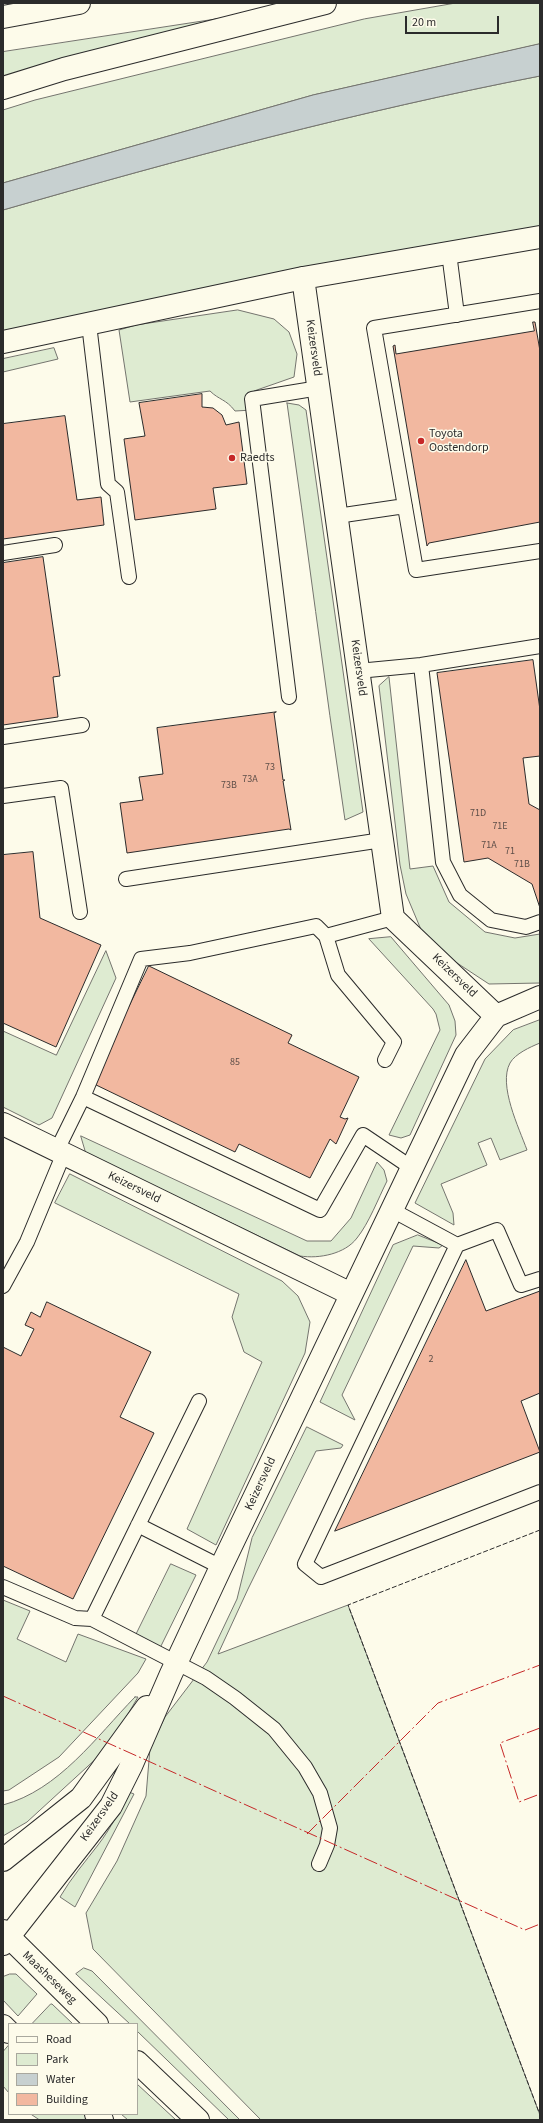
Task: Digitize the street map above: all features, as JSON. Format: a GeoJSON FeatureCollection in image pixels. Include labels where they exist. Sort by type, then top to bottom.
{"type":"FeatureCollection","features":[{"type":"Feature","properties":{"kind":"main road"},"geometry":{"type":"LineString","coordinates":[[3,17],[79,3]]}},
{"type":"Feature","properties":{"kind":"main road"},"geometry":{"type":"LineString","coordinates":[[3,88],[64,69],[325,3]]}},
{"type":"Feature","properties":{"kind":"main road"},"geometry":{"type":"LineString","coordinates":[[3,342],[303,278],[540,237]]}},
{"type":"Feature","properties":{"kind":"main road","name":"Keizersveld"},"geometry":{"type":"LineString","coordinates":[[303,278],[393,918],[496,1016]]}},
{"type":"Feature","properties":{"kind":"main road","name":"Keizersveld"},"geometry":{"type":"LineString","coordinates":[[5,1938],[110,1806],[131,1766],[173,1669],[221,1567],[466,1055],[496,1016],[540,997]]}},
{"type":"Feature","properties":{"kind":"main road","name":"Keizersveld"},"geometry":{"type":"LineString","coordinates":[[3,1124],[351,1294]]}},
{"type":"Feature","properties":{"kind":"main road","name":"Keizersveld"},"geometry":{"type":"LineString","coordinates":[[3,1860],[81,1798],[173,1669]]}},
{"type":"Feature","properties":{"kind":"main road","name":"Maasheseweg"},"geometry":{"type":"LineString","coordinates":[[5,1938],[96,2023]]}},
{"type":"Feature","properties":{"kind":"main road"},"geometry":{"type":"LineString","coordinates":[[138,2063],[198,2120]]}},
{"type":"Feature","properties":{"kind":"lane"},"geometry":{"type":"LineString","coordinates":[[448,253],[457,315]]}},
{"type":"Feature","properties":{"kind":"lane"},"geometry":{"type":"LineString","coordinates":[[540,301],[374,328],[416,570],[540,551]]}},
{"type":"Feature","properties":{"kind":"lane"},"geometry":{"type":"LineString","coordinates":[[89,324],[108,484],[117,492],[129,577]]}},
{"type":"Feature","properties":{"kind":"lane"},"geometry":{"type":"LineString","coordinates":[[289,697],[252,399],[319,388]]}},
{"type":"Feature","properties":{"kind":"lane"},"geometry":{"type":"LineString","coordinates":[[337,516],[405,506]]}},
{"type":"Feature","properties":{"kind":"lane"},"geometry":{"type":"LineString","coordinates":[[3,553],[55,545]]}},
{"type":"Feature","properties":{"kind":"lane"},"geometry":{"type":"LineString","coordinates":[[358,671],[421,665],[540,646]]}},
{"type":"Feature","properties":{"kind":"lane"},"geometry":{"type":"LineString","coordinates":[[421,665],[443,862],[460,895],[491,920],[526,927],[540,922]]}},
{"type":"Feature","properties":{"kind":"lane"},"geometry":{"type":"LineString","coordinates":[[3,736],[82,725]]}},
{"type":"Feature","properties":{"kind":"lane"},"geometry":{"type":"LineString","coordinates":[[3,796],[61,788],[80,912]]}},
{"type":"Feature","properties":{"kind":"lane"},"geometry":{"type":"LineString","coordinates":[[126,879],[382,840]]}},
{"type":"Feature","properties":{"kind":"lane"},"geometry":{"type":"LineString","coordinates":[[326,936],[393,918]]}},
{"type":"Feature","properties":{"kind":"lane"},"geometry":{"type":"LineString","coordinates":[[3,1286],[27,1242],[83,1097],[141,958],[190,953],[316,926],[326,936],[338,975],[394,1042],[385,1060]]}},
{"type":"Feature","properties":{"kind":"lane"},"geometry":{"type":"LineString","coordinates":[[83,1097],[320,1210],[363,1135],[412,1168]]}},
{"type":"Feature","properties":{"kind":"lane"},"geometry":{"type":"LineString","coordinates":[[392,1210],[457,1245]]}},
{"type":"Feature","properties":{"kind":"lane"},"geometry":{"type":"LineString","coordinates":[[540,1279],[521,1285],[497,1230],[457,1245],[305,1564],[321,1577],[540,1492]]}},
{"type":"Feature","properties":{"kind":"lane"},"geometry":{"type":"LineString","coordinates":[[92,1619],[198,1401]]}},
{"type":"Feature","properties":{"kind":"lane"},"geometry":{"type":"LineString","coordinates":[[138,1526],[221,1567]]}},
{"type":"Feature","properties":{"kind":"lane"},"geometry":{"type":"LineString","coordinates":[[3,1587],[75,1618],[92,1619],[173,1669],[206,1678],[274,1728],[305,1767],[320,1793],[330,1828],[327,1845],[319,1864]]}},
{"type":"Feature","properties":{"kind":"green space"},"geometry":{"type":"Polygon","coordinates":[[[456,3],[540,3],[540,44],[313,95],[3,183],[3,110],[35,100],[364,19],[456,3]]]}},
{"type":"Feature","properties":{"kind":"green space"},"geometry":{"type":"Polygon","coordinates":[[[216,19],[3,77],[3,52],[216,19]]]}},
{"type":"Feature","properties":{"kind":"green space"},"geometry":{"type":"Polygon","coordinates":[[[540,76],[540,230],[3,334],[3,210],[136,172],[337,120],[540,76]]]}},
{"type":"Feature","properties":{"kind":"green space"},"geometry":{"type":"Polygon","coordinates":[[[238,310],[274,319],[289,332],[297,354],[294,377],[254,391],[253,410],[235,411],[229,404],[210,391],[130,402],[119,330],[136,325],[238,310]]]}},
{"type":"Feature","properties":{"kind":"green space"},"geometry":{"type":"Polygon","coordinates":[[[54,348],[58,359],[3,372],[3,359],[54,348]]]}},
{"type":"Feature","properties":{"kind":"green space"},"geometry":{"type":"Polygon","coordinates":[[[287,403],[299,405],[306,410],[363,812],[345,820],[330,716],[287,403]]]}},
{"type":"Feature","properties":{"kind":"green space"},"geometry":{"type":"Polygon","coordinates":[[[389,677],[410,869],[433,866],[449,902],[485,932],[515,938],[540,934],[540,983],[489,984],[454,961],[422,932],[406,894],[400,865],[379,686],[389,677]]]}},
{"type":"Feature","properties":{"kind":"green space"},"geometry":{"type":"Polygon","coordinates":[[[391,937],[449,1005],[455,1021],[456,1035],[410,1135],[401,1138],[389,1135],[440,1030],[436,1014],[433,1009],[369,939],[391,937]]]}},
{"type":"Feature","properties":{"kind":"green space"},"geometry":{"type":"Polygon","coordinates":[[[106,951],[116,978],[52,1118],[39,1125],[3,1107],[3,1031],[56,1055],[106,951]]]}},
{"type":"Feature","properties":{"kind":"green space"},"geometry":{"type":"Polygon","coordinates":[[[540,1020],[540,1043],[515,1057],[510,1063],[507,1072],[506,1083],[511,1106],[527,1150],[500,1160],[491,1138],[478,1143],[487,1165],[441,1184],[453,1213],[454,1225],[415,1203],[485,1059],[513,1030],[540,1020]]]}},
{"type":"Feature","properties":{"kind":"green space"},"geometry":{"type":"Polygon","coordinates":[[[81,1136],[307,1241],[331,1241],[351,1218],[377,1162],[384,1170],[387,1181],[373,1211],[357,1238],[352,1243],[339,1252],[323,1256],[300,1256],[86,1153],[81,1136]]]}},
{"type":"Feature","properties":{"kind":"green space"},"geometry":{"type":"Polygon","coordinates":[[[70,1174],[282,1281],[298,1296],[310,1322],[305,1353],[216,1545],[187,1529],[262,1362],[244,1352],[232,1317],[239,1294],[55,1203],[70,1174]]]}},
{"type":"Feature","properties":{"kind":"green space"},"geometry":{"type":"Polygon","coordinates":[[[418,1235],[443,1245],[439,1248],[413,1246],[342,1395],[355,1420],[320,1402],[393,1245],[418,1235]]]}},
{"type":"Feature","properties":{"kind":"green space"},"geometry":{"type":"Polygon","coordinates":[[[307,1427],[343,1445],[341,1448],[316,1451],[248,1589],[218,1654],[348,1605],[540,2115],[540,2120],[261,2120],[93,1949],[86,1913],[117,1861],[146,1796],[150,1748],[165,1717],[207,1662],[237,1599],[252,1538],[307,1427]]]}},
{"type":"Feature","properties":{"kind":"green space"},"geometry":{"type":"Polygon","coordinates":[[[171,1564],[196,1575],[160,1648],[136,1635],[171,1564]]]}},
{"type":"Feature","properties":{"kind":"green space"},"geometry":{"type":"Polygon","coordinates":[[[3,1600],[30,1611],[17,1639],[66,1662],[78,1634],[146,1659],[138,1673],[59,1757],[9,1790],[3,1791],[3,1600]]]}},
{"type":"Feature","properties":{"kind":"green space"},"geometry":{"type":"Polygon","coordinates":[[[135,1697],[138,1697],[118,1731],[99,1756],[27,1822],[3,1836],[3,1805],[23,1798],[59,1775],[91,1745],[135,1697]]]}},
{"type":"Feature","properties":{"kind":"green space"},"geometry":{"type":"Polygon","coordinates":[[[129,1792],[134,1794],[75,1907],[60,1897],[107,1832],[129,1792]]]}},
{"type":"Feature","properties":{"kind":"green space"},"geometry":{"type":"Polygon","coordinates":[[[84,1968],[92,1971],[240,2120],[229,2120],[138,2032],[138,2023],[129,2023],[76,1974],[84,1968]]]}},
{"type":"Feature","properties":{"kind":"green space"},"geometry":{"type":"Polygon","coordinates":[[[10,1974],[16,1974],[37,1994],[18,2016],[3,2000],[3,1977],[10,1974]]]}},
{"type":"Feature","properties":{"kind":"green space"},"geometry":{"type":"Polygon","coordinates":[[[52,2004],[72,2023],[33,2023],[52,2004]]]}},
{"type":"Feature","properties":{"kind":"green space"},"geometry":{"type":"Polygon","coordinates":[[[8,2046],[8,2092],[3,2086],[3,2052],[8,2046]]]}},
{"type":"Feature","properties":{"kind":"green space"},"geometry":{"type":"Polygon","coordinates":[[[138,2085],[176,2120],[128,2120],[122,2115],[138,2115],[138,2085]]]}},
{"type":"Feature","properties":{"kind":"green space"},"geometry":{"type":"Polygon","coordinates":[[[32,2115],[84,2115],[90,2120],[40,2120],[32,2115]]]}},
{"type":"Feature","properties":{"kind":"water"},"geometry":{"type":"Polygon","coordinates":[[[540,44],[540,76],[337,120],[136,172],[3,210],[3,183],[313,95],[540,44]]]}},
{"type":"Feature","properties":{"kind":"building"},"geometry":{"type":"Polygon","coordinates":[[[533,322],[535,322],[540,351],[540,522],[429,543],[427,546],[393,346],[395,345],[396,354],[534,331],[533,322]]]}},
{"type":"Feature","properties":{"kind":"building"},"geometry":{"type":"Polygon","coordinates":[[[202,394],[202,407],[213,408],[222,415],[226,425],[239,422],[247,484],[213,488],[216,509],[135,520],[124,439],[145,436],[139,403],[202,394]]]}},
{"type":"Feature","properties":{"kind":"building"},"geometry":{"type":"Polygon","coordinates":[[[65,416],[77,500],[101,497],[104,525],[3,539],[3,424],[65,416]]]}},
{"type":"Feature","properties":{"kind":"building"},"geometry":{"type":"Polygon","coordinates":[[[43,557],[60,676],[53,677],[58,717],[3,725],[3,563],[43,557]]]}},
{"type":"Feature","properties":{"kind":"building"},"geometry":{"type":"Polygon","coordinates":[[[533,660],[540,710],[540,756],[523,758],[529,804],[540,810],[540,908],[532,884],[488,858],[464,862],[437,673],[533,660]]]}},
{"type":"Feature","properties":{"kind":"building"},"geometry":{"type":"Polygon","coordinates":[[[276,712],[274,713],[283,780],[285,780],[283,781],[291,830],[289,829],[127,853],[120,803],[143,800],[139,777],[163,774],[157,728],[276,712]]]}},
{"type":"Feature","properties":{"kind":"building"},"geometry":{"type":"Polygon","coordinates":[[[33,852],[40,918],[101,945],[56,1047],[3,1023],[3,855],[33,852]]]}},
{"type":"Feature","properties":{"kind":"building"},"geometry":{"type":"Polygon","coordinates":[[[149,966],[292,1035],[288,1043],[359,1077],[340,1117],[345,1119],[348,1118],[336,1144],[330,1139],[310,1178],[239,1144],[235,1152],[92,1083],[149,966]]]}},
{"type":"Feature","properties":{"kind":"building"},"geometry":{"type":"Polygon","coordinates":[[[466,1260],[486,1311],[540,1291],[540,1393],[521,1401],[540,1452],[335,1531],[466,1260]]]}},
{"type":"Feature","properties":{"kind":"building"},"geometry":{"type":"Polygon","coordinates":[[[47,1302],[151,1352],[120,1417],[154,1433],[73,1599],[3,1566],[3,1347],[21,1356],[34,1329],[25,1325],[31,1312],[40,1317],[47,1302]]]}},
{"type":"Feature","properties":{"kind":"fence"},"geometry":{"type":"LineString","coordinates":[[540,1530],[348,1605],[540,2115]]}},
{"type":"Feature","properties":{"kind":"power"},"geometry":{"type":"LineString","coordinates":[[307,1834],[438,1703],[540,1665]]}},
{"type":"Feature","properties":{"kind":"power"},"geometry":{"type":"LineString","coordinates":[[3,1696],[525,1930],[540,1924]]}},
{"type":"Feature","properties":{"kind":"power"},"geometry":{"type":"LineString","coordinates":[[540,1728],[500,1743],[519,1802],[540,1794]]}},
{"type":"Feature","properties":{"kind":"place","name":"Toyota Oostendorp"},"geometry":{"type":"Point","coordinates":[421,441]}},
{"type":"Feature","properties":{"kind":"place","name":"Raedts"},"geometry":{"type":"Point","coordinates":[232,458]}}]}
